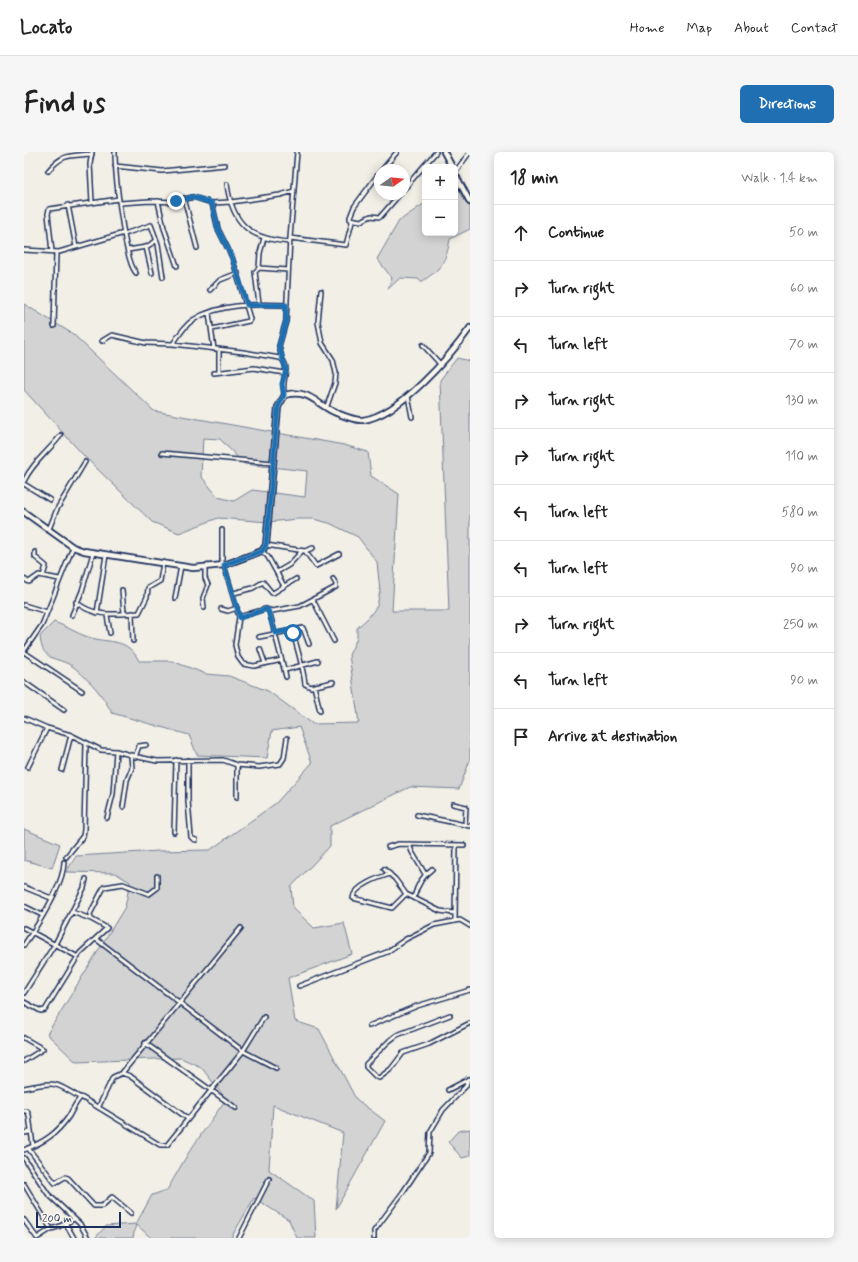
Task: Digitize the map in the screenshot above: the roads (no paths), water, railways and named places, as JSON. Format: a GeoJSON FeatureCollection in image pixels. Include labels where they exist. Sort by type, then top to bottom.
{"type":"FeatureCollection","features":[{"type":"Feature","properties":{"kind":"street"},"geometry":{"type":"LineString","coordinates":[[115,152],[115,166],[124,234],[128,250],[127,254],[132,268],[136,273]]}},
{"type":"Feature","properties":{"kind":"street"},"geometry":{"type":"LineString","coordinates":[[24,512],[73,548],[93,553],[181,566],[205,568],[223,565],[262,551],[266,545],[278,407],[284,395],[282,384],[286,373],[286,367],[282,359],[279,346],[286,321],[288,270],[297,152]]}},
{"type":"Feature","properties":{"kind":"street"},"geometry":{"type":"LineString","coordinates":[[387,164],[397,152]]}},
{"type":"Feature","properties":{"kind":"street"},"geometry":{"type":"LineString","coordinates":[[410,183],[436,152]]}},
{"type":"Feature","properties":{"kind":"street"},"geometry":{"type":"LineString","coordinates":[[444,152],[450,164]]}},
{"type":"Feature","properties":{"kind":"street"},"geometry":{"type":"LineString","coordinates":[[458,169],[470,152]]}},
{"type":"Feature","properties":{"kind":"street"},"geometry":{"type":"LineString","coordinates":[[48,171],[58,160],[65,156],[92,153],[90,164],[92,202]]}},
{"type":"Feature","properties":{"kind":"street"},"geometry":{"type":"LineString","coordinates":[[115,166],[162,171],[225,165]]}},
{"type":"Feature","properties":{"kind":"street"},"geometry":{"type":"LineString","coordinates":[[458,179],[470,202]]}},
{"type":"Feature","properties":{"kind":"street"},"geometry":{"type":"LineString","coordinates":[[227,184],[231,202],[244,227],[250,232],[264,238],[345,246],[347,244],[352,223],[350,218],[354,207],[374,180]]}},
{"type":"Feature","properties":{"kind":"street"},"geometry":{"type":"LineString","coordinates":[[54,326],[54,253],[48,211],[52,207],[92,202],[176,201],[193,197],[212,203],[231,202],[272,197],[294,191]]}},
{"type":"Feature","properties":{"kind":"street"},"geometry":{"type":"LineString","coordinates":[[184,198],[197,248]]}},
{"type":"Feature","properties":{"kind":"street"},"geometry":{"type":"LineString","coordinates":[[350,218],[361,221],[371,216],[380,217],[395,200]]}},
{"type":"Feature","properties":{"kind":"street"},"geometry":{"type":"LineString","coordinates":[[158,201],[164,228],[177,266]]}},
{"type":"Feature","properties":{"kind":"street"},"geometry":{"type":"LineString","coordinates":[[212,203],[218,229],[229,250],[238,273],[247,305],[249,321],[212,329]]}},
{"type":"Feature","properties":{"kind":"street"},"geometry":{"type":"LineString","coordinates":[[68,205],[76,247]]}},
{"type":"Feature","properties":{"kind":"street"},"geometry":{"type":"LineString","coordinates":[[24,250],[54,253],[151,225],[156,240],[163,277]]}},
{"type":"Feature","properties":{"kind":"street"},"geometry":{"type":"LineString","coordinates":[[259,304],[255,272],[259,268],[260,253],[264,238]]}},
{"type":"Feature","properties":{"kind":"street"},"geometry":{"type":"LineString","coordinates":[[128,250],[146,247],[156,240]]}},
{"type":"Feature","properties":{"kind":"street"},"geometry":{"type":"LineString","coordinates":[[146,247],[152,273]]}},
{"type":"Feature","properties":{"kind":"street"},"geometry":{"type":"LineString","coordinates":[[259,268],[288,270]]}},
{"type":"Feature","properties":{"kind":"street"},"geometry":{"type":"LineString","coordinates":[[210,290],[220,280],[238,273]]}},
{"type":"Feature","properties":{"kind":"street"},"geometry":{"type":"LineString","coordinates":[[321,291],[318,322],[322,343],[333,360],[336,373],[335,383],[327,406]]}},
{"type":"Feature","properties":{"kind":"street"},"geometry":{"type":"LineString","coordinates":[[173,344],[191,321],[209,313],[247,305],[286,305]]}},
{"type":"Feature","properties":{"kind":"street"},"geometry":{"type":"LineString","coordinates":[[209,313],[214,349]]}},
{"type":"Feature","properties":{"kind":"street"},"geometry":{"type":"LineString","coordinates":[[284,395],[306,395],[327,406],[333,411],[363,420],[387,410],[408,396],[429,378],[470,328]]}},
{"type":"Feature","properties":{"kind":"street"},"geometry":{"type":"LineString","coordinates":[[102,342],[112,335],[146,343],[173,344],[219,349],[260,354],[282,359]]}},
{"type":"Feature","properties":{"kind":"street"},"geometry":{"type":"LineString","coordinates":[[423,345],[441,365]]}},
{"type":"Feature","properties":{"kind":"street"},"geometry":{"type":"LineString","coordinates":[[218,372],[219,349]]}},
{"type":"Feature","properties":{"kind":"street"},"geometry":{"type":"LineString","coordinates":[[214,373],[254,368],[286,373]]}},
{"type":"Feature","properties":{"kind":"street"},"geometry":{"type":"LineString","coordinates":[[408,396],[412,417]]}},
{"type":"Feature","properties":{"kind":"street"},"geometry":{"type":"LineString","coordinates":[[24,481],[36,461],[53,446],[62,435]]}},
{"type":"Feature","properties":{"kind":"street"},"geometry":{"type":"LineString","coordinates":[[162,454],[273,463]]}},
{"type":"Feature","properties":{"kind":"street"},"geometry":{"type":"LineString","coordinates":[[49,529],[58,509],[85,462]]}},
{"type":"Feature","properties":{"kind":"street"},"geometry":{"type":"LineString","coordinates":[[24,484],[50,500]]}},
{"type":"Feature","properties":{"kind":"street"},"geometry":{"type":"LineString","coordinates":[[222,530],[223,565],[234,592],[240,618],[235,645],[238,657],[243,664],[246,665],[282,660]]}},
{"type":"Feature","properties":{"kind":"street"},"geometry":{"type":"LineString","coordinates":[[266,545],[303,550],[313,548]]}},
{"type":"Feature","properties":{"kind":"street"},"geometry":{"type":"LineString","coordinates":[[73,548],[59,579],[42,625],[24,652],[82,691]]}},
{"type":"Feature","properties":{"kind":"street"},"geometry":{"type":"LineString","coordinates":[[303,550],[316,566],[339,554]]}},
{"type":"Feature","properties":{"kind":"street"},"geometry":{"type":"LineString","coordinates":[[277,572],[289,565],[303,550]]}},
{"type":"Feature","properties":{"kind":"street"},"geometry":{"type":"LineString","coordinates":[[262,551],[277,572],[284,586]]}},
{"type":"Feature","properties":{"kind":"street"},"geometry":{"type":"LineString","coordinates":[[35,552],[35,557],[46,566],[43,576]]}},
{"type":"Feature","properties":{"kind":"street"},"geometry":{"type":"LineString","coordinates":[[72,615],[82,590],[93,553]]}},
{"type":"Feature","properties":{"kind":"street"},"geometry":{"type":"LineString","coordinates":[[97,613],[106,555]]}},
{"type":"Feature","properties":{"kind":"street"},"geometry":{"type":"LineString","coordinates":[[76,602],[97,613],[107,615],[140,611],[147,597],[148,588],[160,581],[163,563]]}},
{"type":"Feature","properties":{"kind":"street"},"geometry":{"type":"LineString","coordinates":[[175,598],[181,566]]}},
{"type":"Feature","properties":{"kind":"street"},"geometry":{"type":"LineString","coordinates":[[204,608],[203,598],[208,585],[205,578],[205,568]]}},
{"type":"Feature","properties":{"kind":"street"},"geometry":{"type":"LineString","coordinates":[[24,579],[29,582],[37,575],[59,579]]}},
{"type":"Feature","properties":{"kind":"street"},"geometry":{"type":"LineString","coordinates":[[234,592],[252,588],[260,582],[263,582],[272,593],[296,579]]}},
{"type":"Feature","properties":{"kind":"street"},"geometry":{"type":"LineString","coordinates":[[240,618],[266,609],[272,611],[284,610],[300,606],[336,587],[333,579]]}},
{"type":"Feature","properties":{"kind":"street"},"geometry":{"type":"LineString","coordinates":[[122,590],[124,613]]}},
{"type":"Feature","properties":{"kind":"street"},"geometry":{"type":"LineString","coordinates":[[313,600],[334,641]]}},
{"type":"Feature","properties":{"kind":"street"},"geometry":{"type":"LineString","coordinates":[[24,605],[47,612]]}},
{"type":"Feature","properties":{"kind":"street"},"geometry":{"type":"LineString","coordinates":[[221,609],[224,611],[238,608]]}},
{"type":"Feature","properties":{"kind":"street"},"geometry":{"type":"LineString","coordinates":[[268,610],[286,677]]}},
{"type":"Feature","properties":{"kind":"street"},"geometry":{"type":"LineString","coordinates":[[132,613],[133,640]]}},
{"type":"Feature","properties":{"kind":"street"},"geometry":{"type":"LineString","coordinates":[[107,615],[110,633]]}},
{"type":"Feature","properties":{"kind":"street"},"geometry":{"type":"LineString","coordinates":[[259,637],[304,629],[309,644]]}},
{"type":"Feature","properties":{"kind":"street"},"geometry":{"type":"LineString","coordinates":[[292,630],[301,666],[304,671],[305,684],[307,686],[314,686],[333,682]]}},
{"type":"Feature","properties":{"kind":"street"},"geometry":{"type":"LineString","coordinates":[[260,649],[265,663]]}},
{"type":"Feature","properties":{"kind":"street"},"geometry":{"type":"LineString","coordinates":[[284,670],[318,661]]}},
{"type":"Feature","properties":{"kind":"street"},"geometry":{"type":"LineString","coordinates":[[24,682],[64,710]]}},
{"type":"Feature","properties":{"kind":"street"},"geometry":{"type":"LineString","coordinates":[[314,686],[320,711]]}},
{"type":"Feature","properties":{"kind":"street"},"geometry":{"type":"LineString","coordinates":[[24,718],[47,728],[71,735],[86,744],[101,750],[116,751],[157,761],[222,760],[237,765],[259,767],[280,764],[284,758],[287,738]]}},
{"type":"Feature","properties":{"kind":"street"},"geometry":{"type":"LineString","coordinates":[[28,767],[47,728]]}},
{"type":"Feature","properties":{"kind":"street"},"geometry":{"type":"LineString","coordinates":[[62,770],[71,735]]}},
{"type":"Feature","properties":{"kind":"street"},"geometry":{"type":"LineString","coordinates":[[66,857],[83,836],[86,744]]}},
{"type":"Feature","properties":{"kind":"street"},"geometry":{"type":"LineString","coordinates":[[123,807],[127,780],[132,768],[133,756],[140,746],[146,744]]}},
{"type":"Feature","properties":{"kind":"street"},"geometry":{"type":"LineString","coordinates":[[107,818],[113,794],[116,751]]}},
{"type":"Feature","properties":{"kind":"street"},"geometry":{"type":"LineString","coordinates":[[174,832],[176,760]]}},
{"type":"Feature","properties":{"kind":"street"},"geometry":{"type":"LineString","coordinates":[[188,760],[188,801],[191,837],[192,839],[196,840]]}},
{"type":"Feature","properties":{"kind":"street"},"geometry":{"type":"LineString","coordinates":[[237,765],[237,797]]}},
{"type":"Feature","properties":{"kind":"street"},"geometry":{"type":"LineString","coordinates":[[453,804],[466,808],[465,825]]}},
{"type":"Feature","properties":{"kind":"street"},"geometry":{"type":"LineString","coordinates":[[417,815],[470,826]]}},
{"type":"Feature","properties":{"kind":"street"},"geometry":{"type":"LineString","coordinates":[[388,847],[400,844],[464,845]]}},
{"type":"Feature","properties":{"kind":"street"},"geometry":{"type":"LineString","coordinates":[[409,844],[425,874]]}},
{"type":"Feature","properties":{"kind":"street"},"geometry":{"type":"LineString","coordinates":[[455,920],[456,846]]}},
{"type":"Feature","properties":{"kind":"street"},"geometry":{"type":"LineString","coordinates":[[24,945],[42,916],[63,874],[64,862]]}},
{"type":"Feature","properties":{"kind":"street"},"geometry":{"type":"LineString","coordinates":[[384,869],[390,874],[406,894],[440,911],[454,913]]}},
{"type":"Feature","properties":{"kind":"street"},"geometry":{"type":"LineString","coordinates":[[414,897],[417,886],[425,874],[432,869]]}},
{"type":"Feature","properties":{"kind":"street"},"geometry":{"type":"LineString","coordinates":[[390,874],[380,877],[360,888],[354,893],[353,898],[392,908],[406,894]]}},
{"type":"Feature","properties":{"kind":"street"},"geometry":{"type":"LineString","coordinates":[[91,920],[90,914],[104,887],[122,884],[149,894],[157,888],[157,876]]}},
{"type":"Feature","properties":{"kind":"street"},"geometry":{"type":"LineString","coordinates":[[24,993],[55,944],[72,912],[86,879]]}},
{"type":"Feature","properties":{"kind":"street"},"geometry":{"type":"LineString","coordinates":[[24,887],[51,898]]}},
{"type":"Feature","properties":{"kind":"street"},"geometry":{"type":"LineString","coordinates":[[24,906],[42,916]]}},
{"type":"Feature","properties":{"kind":"street"},"geometry":{"type":"LineString","coordinates":[[24,1002],[40,1010],[45,1010],[78,957],[88,945],[107,928],[72,912]]}},
{"type":"Feature","properties":{"kind":"street"},"geometry":{"type":"LineString","coordinates":[[299,986],[387,952],[406,939],[434,925],[460,920],[470,926]]}},
{"type":"Feature","properties":{"kind":"street"},"geometry":{"type":"LineString","coordinates":[[24,928],[78,957]]}},
{"type":"Feature","properties":{"kind":"street"},"geometry":{"type":"LineString","coordinates":[[99,1106],[113,1077],[122,1073],[145,1043],[241,928]]}},
{"type":"Feature","properties":{"kind":"street"},"geometry":{"type":"LineString","coordinates":[[96,939],[243,1051],[276,1068]]}},
{"type":"Feature","properties":{"kind":"street"},"geometry":{"type":"LineString","coordinates":[[369,1026],[417,1006],[470,990]]}},
{"type":"Feature","properties":{"kind":"street"},"geometry":{"type":"LineString","coordinates":[[450,1015],[389,1040],[366,1064],[366,1067],[379,1078],[391,1069],[403,1053],[429,1044],[470,1023]]}},
{"type":"Feature","properties":{"kind":"street"},"geometry":{"type":"LineString","coordinates":[[24,1088],[48,1083],[59,1085],[79,1097],[82,1097],[99,1106],[160,1145],[164,1146],[243,1051],[264,1017]]}},
{"type":"Feature","properties":{"kind":"street"},"geometry":{"type":"LineString","coordinates":[[24,1038],[43,1049],[24,1061]]}},
{"type":"Feature","properties":{"kind":"street"},"geometry":{"type":"LineString","coordinates":[[145,1043],[236,1108]]}},
{"type":"Feature","properties":{"kind":"street"},"geometry":{"type":"LineString","coordinates":[[122,1073],[130,1076],[187,1118]]}},
{"type":"Feature","properties":{"kind":"street"},"geometry":{"type":"LineString","coordinates":[[448,1090],[469,1079]]}},
{"type":"Feature","properties":{"kind":"street"},"geometry":{"type":"LineString","coordinates":[[374,1238],[374,1231],[403,1192],[428,1153],[430,1132],[443,1110],[466,1086],[469,1079]]}},
{"type":"Feature","properties":{"kind":"street"},"geometry":{"type":"LineString","coordinates":[[24,1150],[46,1140],[51,1136],[68,1117],[79,1097]]}},
{"type":"Feature","properties":{"kind":"street"},"geometry":{"type":"LineString","coordinates":[[24,1111],[28,1112],[30,1132],[34,1146]]}},
{"type":"Feature","properties":{"kind":"street"},"geometry":{"type":"LineString","coordinates":[[24,1133],[30,1132]]}},
{"type":"Feature","properties":{"kind":"street"},"geometry":{"type":"LineString","coordinates":[[28,1148],[53,1182],[57,1183],[65,1177],[68,1178],[94,1206],[102,1206],[112,1197],[131,1213]]}},
{"type":"Feature","properties":{"kind":"street"},"geometry":{"type":"LineString","coordinates":[[24,1158],[48,1194],[82,1227],[88,1238]]}},
{"type":"Feature","properties":{"kind":"street"},"geometry":{"type":"LineString","coordinates":[[239,1238],[268,1179]]}},
{"type":"Feature","properties":{"kind":"street"},"geometry":{"type":"LineString","coordinates":[[24,1184],[51,1228]]}},
{"type":"Feature","properties":{"kind":"street"},"geometry":{"type":"LineString","coordinates":[[24,1220],[37,1238],[51,1228],[66,1224],[74,1219]]}},
{"type":"Feature","properties":{"kind":"street"},"geometry":{"type":"LineString","coordinates":[[66,1224],[74,1238]]}}]}
